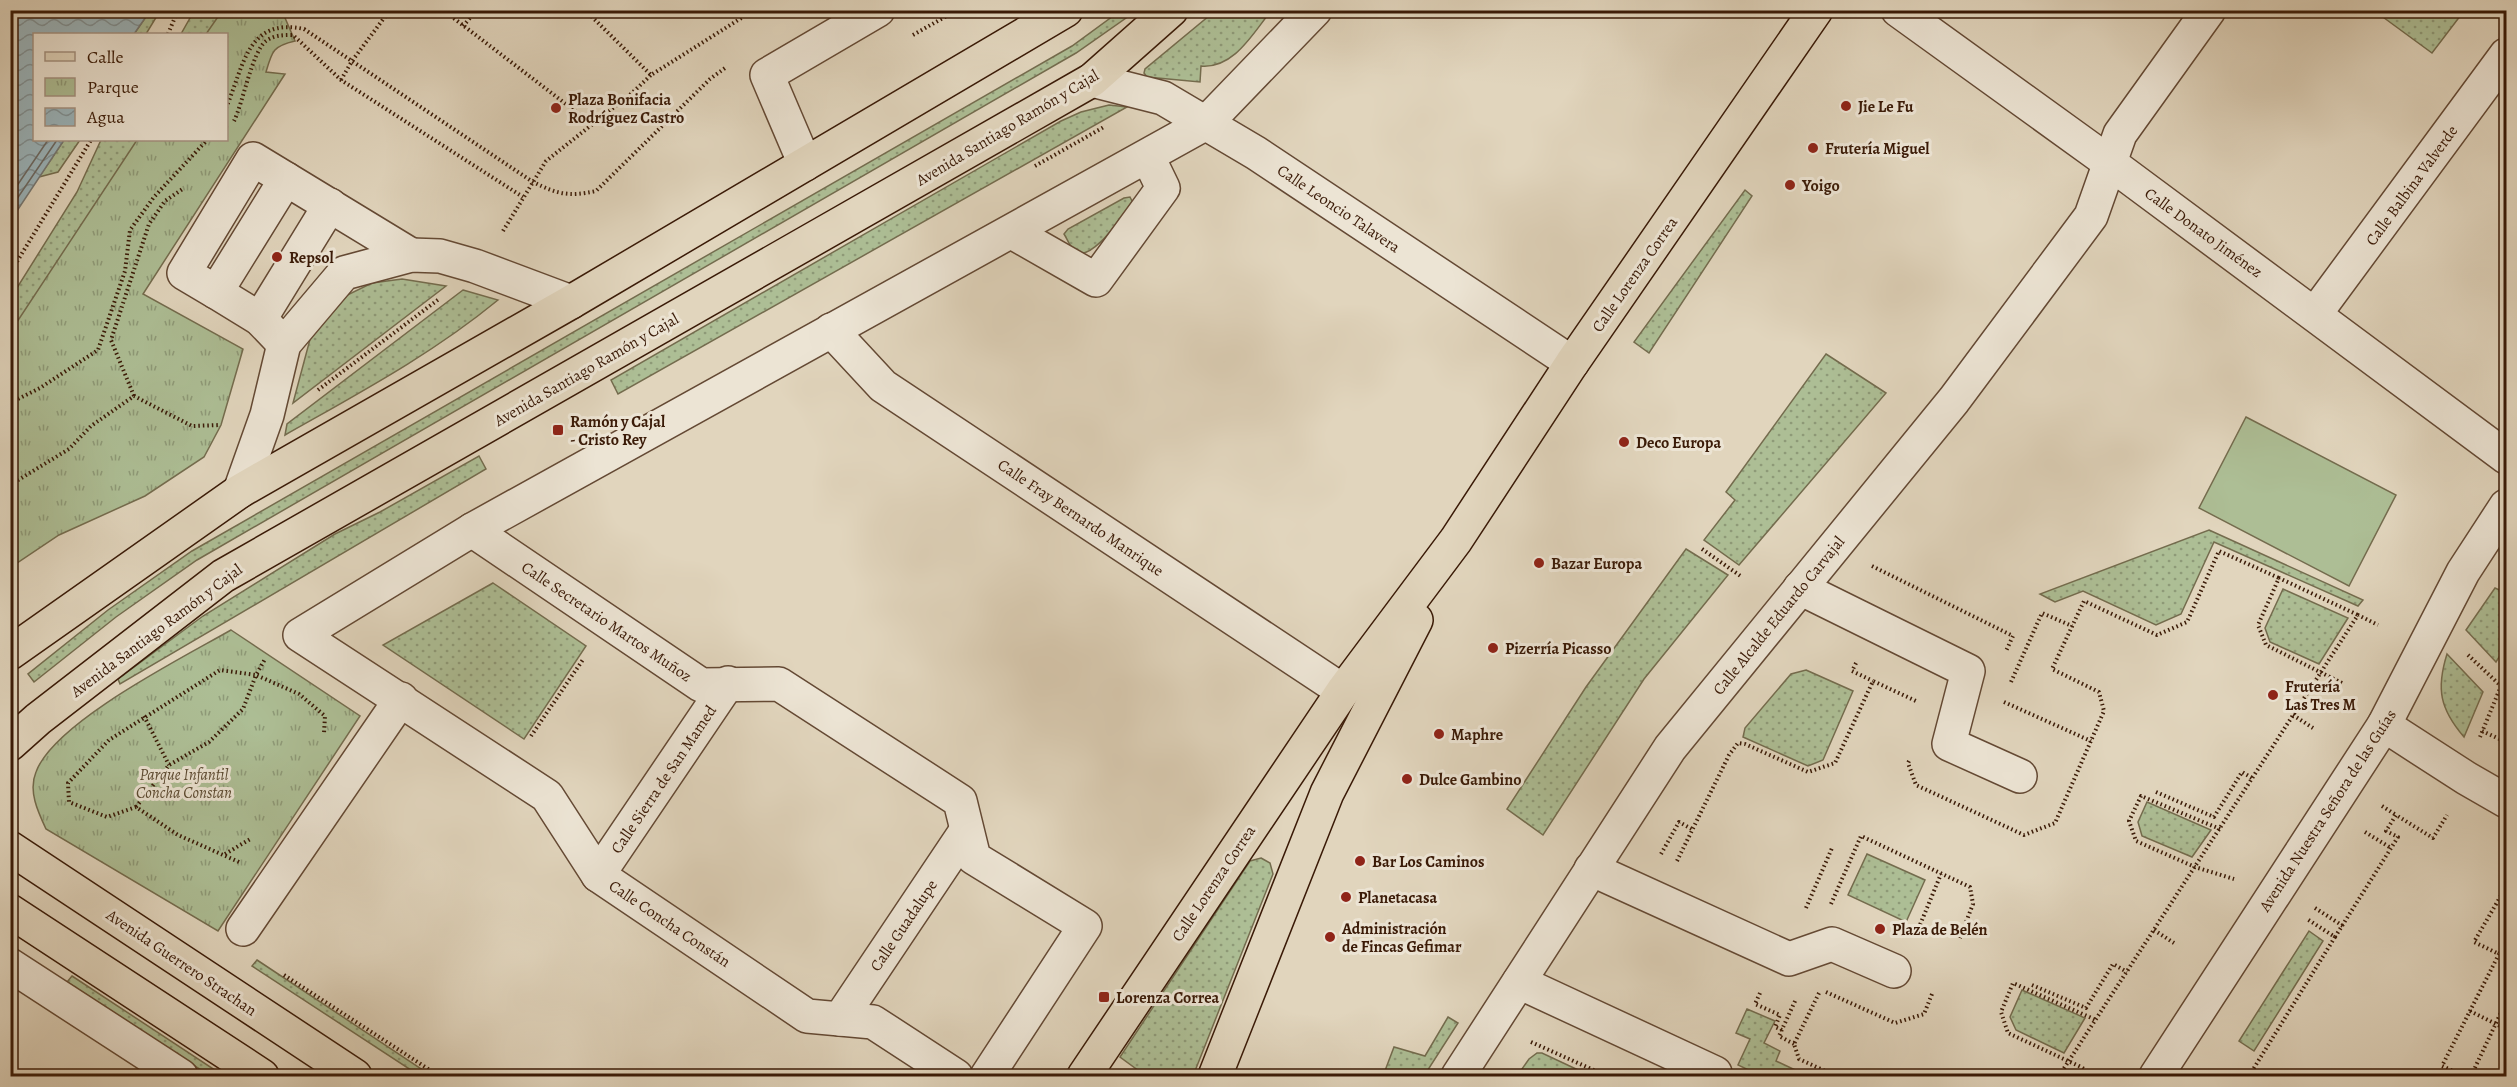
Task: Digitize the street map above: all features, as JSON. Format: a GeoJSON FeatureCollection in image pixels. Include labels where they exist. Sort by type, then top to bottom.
{"type":"FeatureCollection","features":[{"type":"Feature","properties":{"kind":"main road"},"geometry":{"type":"LineString","coordinates":[[10,653],[240,490],[571,302],[1066,10]]}},
{"type":"Feature","properties":{"kind":"main road","name":"Avenida Santiago Ramón y Cajal"},"geometry":{"type":"LineString","coordinates":[[10,744],[38,718],[224,576],[1092,80],[1171,10]]}},
{"type":"Feature","properties":{"kind":"main road","name":"Calle Lorenza Correa"},"geometry":{"type":"LineString","coordinates":[[1084,1077],[1343,691],[1456,540],[1572,363],[1816,10]]}},
{"type":"Feature","properties":{"kind":"main road","name":"Calle Lorenza Correa"},"geometry":{"type":"LineString","coordinates":[[1215,1077],[1327,793],[1456,540]]}},
{"type":"Feature","properties":{"kind":"main road","name":"Calle Lorenza Correa"},"geometry":{"type":"LineString","coordinates":[[1327,793],[1345,711],[1343,691]]}},
{"type":"Feature","properties":{"kind":"main road","name":"Avenida Guerrero Strachan"},"geometry":{"type":"LineString","coordinates":[[10,848],[354,1077]]}},
{"type":"Feature","properties":{"kind":"main road"},"geometry":{"type":"LineString","coordinates":[[10,911],[262,1077]]}},
{"type":"Feature","properties":{"kind":"street"},"geometry":{"type":"LineString","coordinates":[[805,164],[767,75],[878,10]]}},
{"type":"Feature","properties":{"kind":"street"},"geometry":{"type":"LineString","coordinates":[[300,635],[472,530],[1206,123],[1315,10]]}},
{"type":"Feature","properties":{"kind":"street","name":"Calle Donato Jiménez"},"geometry":{"type":"LineString","coordinates":[[1898,10],[2110,163],[2506,457]]}},
{"type":"Feature","properties":{"kind":"street","name":"Calle Alcalde Eduardo Carvajal"},"geometry":{"type":"LineString","coordinates":[[1458,1077],[1670,748],[1954,400],[2091,216],[2121,132],[2209,10]]}},
{"type":"Feature","properties":{"kind":"street","name":"Calle Balbina Valverde"},"geometry":{"type":"LineString","coordinates":[[2315,314],[2506,55]]}},
{"type":"Feature","properties":{"kind":"street","name":"Calle Leoncio Talavera"},"geometry":{"type":"LineString","coordinates":[[1092,80],[1163,98],[1206,123],[1256,153],[1572,363]]}},
{"type":"Feature","properties":{"kind":"street"},"geometry":{"type":"LineString","coordinates":[[1012,232],[1096,280],[1163,188],[1148,157]]}},
{"type":"Feature","properties":{"kind":"street"},"geometry":{"type":"LineString","coordinates":[[284,344],[260,320],[184,273],[254,159],[411,255]]}},
{"type":"Feature","properties":{"kind":"street"},"geometry":{"type":"LineString","coordinates":[[260,320],[330,205]]}},
{"type":"Feature","properties":{"kind":"street"},"geometry":{"type":"LineString","coordinates":[[240,490],[267,415],[284,344],[344,273],[411,255],[440,256],[475,266],[571,302]]}},
{"type":"Feature","properties":{"kind":"street","name":"Calle Fray Bernardo Manrique"},"geometry":{"type":"LineString","coordinates":[[831,330],[883,386],[1343,691]]}},
{"type":"Feature","properties":{"kind":"street","name":"Avenida Nuestra Señora de las Guías"},"geometry":{"type":"LineString","coordinates":[[2156,1077],[2384,725],[2463,572],[2496,540],[2506,506]]}},
{"type":"Feature","properties":{"kind":"street","name":"Calle Secretario Martos Muñoz"},"geometry":{"type":"LineString","coordinates":[[472,530],[701,685],[779,684],[960,801],[974,858],[1085,926],[987,1077]]}},
{"type":"Feature","properties":{"kind":"street"},"geometry":{"type":"LineString","coordinates":[[1800,588],[1968,671],[1949,744],[2020,776]]}},
{"type":"Feature","properties":{"kind":"street","name":"Calle Concha Constán"},"geometry":{"type":"LineString","coordinates":[[300,635],[547,796],[598,875],[807,1016],[873,1022],[956,1077]]}},
{"type":"Feature","properties":{"kind":"street","name":"Calle Sierra de San Mamed"},"geometry":{"type":"LineString","coordinates":[[598,875],[728,683]]}},
{"type":"Feature","properties":{"kind":"street"},"geometry":{"type":"LineString","coordinates":[[243,929],[401,699]]}},
{"type":"Feature","properties":{"kind":"street"},"geometry":{"type":"LineString","coordinates":[[2384,725],[2506,801]]}},
{"type":"Feature","properties":{"kind":"street","name":"Calle Guadalupe"},"geometry":{"type":"LineString","coordinates":[[840,1019],[966,831]]}},
{"type":"Feature","properties":{"kind":"street"},"geometry":{"type":"LineString","coordinates":[[1591,869],[1789,959],[1832,944],[1894,971]]}},
{"type":"Feature","properties":{"kind":"street"},"geometry":{"type":"LineString","coordinates":[[10,965],[181,1077]]}},
{"type":"Feature","properties":{"kind":"street"},"geometry":{"type":"LineString","coordinates":[[1519,982],[1715,1073],[1713,1077]]}},
{"type":"Feature","properties":{"kind":"path"},"geometry":{"type":"LineString","coordinates":[[168,33],[178,10]]}},
{"type":"Feature","properties":{"kind":"path"},"geometry":{"type":"LineString","coordinates":[[341,80],[352,61],[390,10]]}},
{"type":"Feature","properties":{"kind":"path"},"geometry":{"type":"LineString","coordinates":[[442,10],[592,124]]}},
{"type":"Feature","properties":{"kind":"path"},"geometry":{"type":"LineString","coordinates":[[463,26],[477,10]]}},
{"type":"Feature","properties":{"kind":"path"},"geometry":{"type":"LineString","coordinates":[[585,10],[651,75]]}},
{"type":"Feature","properties":{"kind":"path"},"geometry":{"type":"LineString","coordinates":[[500,235],[546,161],[632,93],[651,75],[754,10]]}},
{"type":"Feature","properties":{"kind":"path"},"geometry":{"type":"LineString","coordinates":[[228,103],[254,39],[273,28],[289,26],[304,29],[533,182],[556,193],[578,195],[596,191],[710,79],[734,62]]}},
{"type":"Feature","properties":{"kind":"path"},"geometry":{"type":"LineString","coordinates":[[231,126],[251,69],[264,42],[279,35],[293,35],[341,80],[523,197]]}},
{"type":"Feature","properties":{"kind":"path"},"geometry":{"type":"LineString","coordinates":[[10,273],[90,141]]}},
{"type":"Feature","properties":{"kind":"path"},"geometry":{"type":"LineString","coordinates":[[10,403],[40,388],[98,350],[125,271],[130,230],[154,197],[206,141]]}},
{"type":"Feature","properties":{"kind":"path"},"geometry":{"type":"LineString","coordinates":[[310,396],[445,295]]}},
{"type":"Feature","properties":{"kind":"path"},"geometry":{"type":"LineString","coordinates":[[10,485],[69,449],[91,426],[134,396],[192,426],[221,425]]}},
{"type":"Feature","properties":{"kind":"path"},"geometry":{"type":"LineString","coordinates":[[1702,549],[1742,577]]}},
{"type":"Feature","properties":{"kind":"path"},"geometry":{"type":"LineString","coordinates":[[1878,556],[1870,565],[2013,636],[2004,655]]}},
{"type":"Feature","properties":{"kind":"path"},"geometry":{"type":"LineString","coordinates":[[2342,683],[2266,645],[2258,624],[2279,578],[2378,625]]}},
{"type":"Feature","properties":{"kind":"path"},"geometry":{"type":"LineString","coordinates":[[2003,679],[2011,683],[2042,613],[2072,626]]}},
{"type":"Feature","properties":{"kind":"path"},"geometry":{"type":"LineString","coordinates":[[2059,1077],[2358,615]]}},
{"type":"Feature","properties":{"kind":"path"},"geometry":{"type":"LineString","coordinates":[[300,635],[267,655],[256,675],[243,710],[209,742],[169,765],[136,807],[107,818],[69,802],[68,783],[109,740],[220,670],[256,675],[299,694],[325,716],[324,735]]}},
{"type":"Feature","properties":{"kind":"path"},"geometry":{"type":"LineString","coordinates":[[2463,650],[2501,686]]}},
{"type":"Feature","properties":{"kind":"path"},"geometry":{"type":"LineString","coordinates":[[531,737],[546,719],[585,656]]}},
{"type":"Feature","properties":{"kind":"path"},"geometry":{"type":"LineString","coordinates":[[1852,670],[1873,681]]}},
{"type":"Feature","properties":{"kind":"path"},"geometry":{"type":"LineString","coordinates":[[2480,739],[2506,673]]}},
{"type":"Feature","properties":{"kind":"path"},"geometry":{"type":"LineString","coordinates":[[2012,705],[2091,741]]}},
{"type":"Feature","properties":{"kind":"path"},"geometry":{"type":"LineString","coordinates":[[2293,715],[2313,728]]}},
{"type":"Feature","properties":{"kind":"path"},"geometry":{"type":"LineString","coordinates":[[144,716],[169,765]]}},
{"type":"Feature","properties":{"kind":"path"},"geometry":{"type":"LineString","coordinates":[[2482,731],[2506,742]]}},
{"type":"Feature","properties":{"kind":"path"},"geometry":{"type":"LineString","coordinates":[[2156,792],[2214,817],[2242,772],[2252,778]]}},
{"type":"Feature","properties":{"kind":"path"},"geometry":{"type":"LineString","coordinates":[[2209,871],[2136,841],[2129,821],[2141,796],[2220,830]]}},
{"type":"Feature","properties":{"kind":"path"},"geometry":{"type":"LineString","coordinates":[[136,807],[178,835],[224,854],[258,835]]}},
{"type":"Feature","properties":{"kind":"path"},"geometry":{"type":"LineString","coordinates":[[2390,810],[2433,838],[2450,811]]}},
{"type":"Feature","properties":{"kind":"path"},"geometry":{"type":"LineString","coordinates":[[2249,1077],[2398,837],[2386,831],[2396,815]]}},
{"type":"Feature","properties":{"kind":"path"},"geometry":{"type":"LineString","coordinates":[[1663,852],[1679,822],[1692,829]]}},
{"type":"Feature","properties":{"kind":"path"},"geometry":{"type":"LineString","coordinates":[[1834,898],[1861,836],[1970,886],[1973,904],[1960,938]]}},
{"type":"Feature","properties":{"kind":"path"},"geometry":{"type":"LineString","coordinates":[[2371,836],[2391,848]]}},
{"type":"Feature","properties":{"kind":"path"},"geometry":{"type":"LineString","coordinates":[[1919,927],[1941,874]]}},
{"type":"Feature","properties":{"kind":"path"},"geometry":{"type":"LineString","coordinates":[[2506,887],[2474,942],[2506,958]]}},
{"type":"Feature","properties":{"kind":"path"},"geometry":{"type":"LineString","coordinates":[[2321,928],[2335,937]]}},
{"type":"Feature","properties":{"kind":"path"},"geometry":{"type":"LineString","coordinates":[[2154,930],[2174,943]]}},
{"type":"Feature","properties":{"kind":"path"},"geometry":{"type":"LineString","coordinates":[[2464,1077],[2442,1066],[2506,939]]}},
{"type":"Feature","properties":{"kind":"path"},"geometry":{"type":"LineString","coordinates":[[2032,985],[2086,1008],[2113,963],[2127,972]]}},
{"type":"Feature","properties":{"kind":"path"},"geometry":{"type":"LineString","coordinates":[[280,972],[439,1077]]}},
{"type":"Feature","properties":{"kind":"path"},"geometry":{"type":"LineString","coordinates":[[2095,1077],[2008,1033],[2001,1012],[2013,983],[2096,1020]]}},
{"type":"Feature","properties":{"kind":"path"},"geometry":{"type":"LineString","coordinates":[[1836,1077],[1798,1059],[1794,1044],[1821,989],[1895,1023],[1924,1014],[1932,994]]}},
{"type":"Feature","properties":{"kind":"path"},"geometry":{"type":"LineString","coordinates":[[1761,991],[1755,1004],[1780,1015],[1775,1027],[1782,1030]]}},
{"type":"Feature","properties":{"kind":"path"},"geometry":{"type":"LineString","coordinates":[[1782,1001],[1793,1006]]}},
{"type":"Feature","properties":{"kind":"path"},"geometry":{"type":"LineString","coordinates":[[2471,1077],[2506,1002]]}},
{"type":"Feature","properties":{"kind":"path"},"geometry":{"type":"LineString","coordinates":[[2469,1011],[2506,1029]]}},
{"type":"Feature","properties":{"kind":"path"},"geometry":{"type":"LineString","coordinates":[[1789,1016],[1779,1036],[1794,1044]]}},
{"type":"Feature","properties":{"kind":"path"},"geometry":{"type":"LineString","coordinates":[[1531,1042],[1607,1077]]}},
{"type":"Feature","properties":{"kind":"path"},"geometry":{"type":"LineString","coordinates":[[2498,1077],[2506,1058]]}},
{"type":"Feature","properties":{"kind":"green space"},"geometry":{"type":"Polygon","coordinates":[[[2378,10],[2464,11],[2432,53],[2376,12],[2378,10]]]}},
{"type":"Feature","properties":{"kind":"green space"},"geometry":{"type":"Polygon","coordinates":[[[150,11],[160,11],[147,33],[135,33],[150,11]]]}},
{"type":"Feature","properties":{"kind":"green space"},"geometry":{"type":"Polygon","coordinates":[[[194,11],[248,11],[227,33],[182,33],[194,11]]]}},
{"type":"Feature","properties":{"kind":"green space"},"geometry":{"type":"Polygon","coordinates":[[[222,11],[282,11],[295,41],[274,50],[266,72],[285,74],[143,294],[243,349],[221,425],[204,457],[145,496],[59,535],[11,567],[11,331],[136,141],[228,141],[228,33],[207,33],[222,11]]]}},
{"type":"Feature","properties":{"kind":"green space"},"geometry":{"type":"Polygon","coordinates":[[[1120,11],[1136,11],[1076,53],[197,560],[116,617],[34,682],[28,674],[108,610],[192,551],[1072,46],[1120,11]]]}},
{"type":"Feature","properties":{"kind":"green space"},"geometry":{"type":"Polygon","coordinates":[[[1215,11],[1271,11],[1250,39],[1233,56],[1223,62],[1201,66],[1200,82],[1147,77],[1144,73],[1145,69],[1215,11]]]}},
{"type":"Feature","properties":{"kind":"green space"},"geometry":{"type":"Polygon","coordinates":[[[1109,105],[1127,107],[618,394],[611,380],[1061,121],[1081,112],[1109,105]]]}},
{"type":"Feature","properties":{"kind":"green space"},"geometry":{"type":"Polygon","coordinates":[[[63,141],[79,141],[58,172],[39,177],[63,141]]]}},
{"type":"Feature","properties":{"kind":"green space"},"geometry":{"type":"Polygon","coordinates":[[[101,141],[196,141],[11,390],[10,299],[77,192],[101,141]]]}},
{"type":"Feature","properties":{"kind":"green space"},"geometry":{"type":"Polygon","coordinates":[[[1745,190],[1752,196],[1649,353],[1634,342],[1745,190]]]}},
{"type":"Feature","properties":{"kind":"green space"},"geometry":{"type":"Polygon","coordinates":[[[1130,197],[1131,207],[1099,243],[1085,253],[1074,250],[1064,234],[1068,229],[1124,198],[1130,197]]]}},
{"type":"Feature","properties":{"kind":"green space"},"geometry":{"type":"Polygon","coordinates":[[[402,279],[446,286],[293,403],[313,328],[339,299],[372,283],[402,279]]]}},
{"type":"Feature","properties":{"kind":"green space"},"geometry":{"type":"Polygon","coordinates":[[[463,290],[498,300],[421,356],[285,435],[287,424],[463,290]]]}},
{"type":"Feature","properties":{"kind":"green space"},"geometry":{"type":"Polygon","coordinates":[[[1826,354],[1886,393],[1739,565],[1704,540],[1735,500],[1726,492],[1826,354]]]}},
{"type":"Feature","properties":{"kind":"green space"},"geometry":{"type":"Polygon","coordinates":[[[2246,417],[2396,495],[2349,586],[2199,508],[2246,417]]]}},
{"type":"Feature","properties":{"kind":"green space"},"geometry":{"type":"Polygon","coordinates":[[[479,456],[486,469],[120,684],[118,679],[203,616],[335,534],[380,512],[479,456]]]}},
{"type":"Feature","properties":{"kind":"green space"},"geometry":{"type":"Polygon","coordinates":[[[2209,530],[2363,600],[2358,606],[2214,542],[2181,614],[2156,625],[2083,591],[2055,602],[2040,594],[2209,530]]]}},
{"type":"Feature","properties":{"kind":"green space"},"geometry":{"type":"Polygon","coordinates":[[[1686,549],[1728,575],[1644,679],[1543,835],[1507,809],[1586,687],[1686,549]]]}},
{"type":"Feature","properties":{"kind":"green space"},"geometry":{"type":"Polygon","coordinates":[[[493,583],[586,646],[524,739],[383,645],[493,583]]]}},
{"type":"Feature","properties":{"kind":"green space"},"geometry":{"type":"Polygon","coordinates":[[[2495,588],[2506,593],[2506,646],[2496,662],[2466,630],[2495,588]]]}},
{"type":"Feature","properties":{"kind":"green space"},"geometry":{"type":"Polygon","coordinates":[[[2283,589],[2348,618],[2319,664],[2270,642],[2265,628],[2283,589]]]}},
{"type":"Feature","properties":{"kind":"green space","name":"Parque Infantil Concha Constan"},"geometry":{"type":"Polygon","coordinates":[[[231,630],[360,716],[218,931],[46,829],[35,801],[33,787],[36,772],[48,753],[67,733],[93,712],[153,674],[231,630]]]}},
{"type":"Feature","properties":{"kind":"green space"},"geometry":{"type":"Polygon","coordinates":[[[2447,654],[2483,692],[2464,737],[2450,717],[2442,698],[2442,678],[2447,654]]]}},
{"type":"Feature","properties":{"kind":"green space"},"geometry":{"type":"Polygon","coordinates":[[[1806,670],[1853,691],[1823,760],[1808,766],[1743,737],[1745,728],[1791,674],[1806,670]]]}},
{"type":"Feature","properties":{"kind":"green space"},"geometry":{"type":"Polygon","coordinates":[[[2147,802],[2211,830],[2192,857],[2142,836],[2138,822],[2147,802]]]}},
{"type":"Feature","properties":{"kind":"green space"},"geometry":{"type":"Polygon","coordinates":[[[1867,854],[1925,880],[1906,922],[1848,895],[1867,854]]]}},
{"type":"Feature","properties":{"kind":"green space"},"geometry":{"type":"Polygon","coordinates":[[[1261,858],[1270,863],[1273,874],[1193,1076],[1146,1076],[1120,1057],[1250,861],[1261,858]]]}},
{"type":"Feature","properties":{"kind":"green space"},"geometry":{"type":"Polygon","coordinates":[[[2309,931],[2323,941],[2254,1051],[2239,1041],[2309,931]]]}},
{"type":"Feature","properties":{"kind":"green space"},"geometry":{"type":"Polygon","coordinates":[[[257,960],[429,1074],[420,1076],[252,966],[257,960]]]}},
{"type":"Feature","properties":{"kind":"green space"},"geometry":{"type":"Polygon","coordinates":[[[72,976],[224,1076],[210,1076],[67,982],[72,976]]]}},
{"type":"Feature","properties":{"kind":"green space"},"geometry":{"type":"Polygon","coordinates":[[[2022,990],[2085,1018],[2064,1053],[2016,1030],[2010,1017],[2022,990]]]}},
{"type":"Feature","properties":{"kind":"green space"},"geometry":{"type":"Polygon","coordinates":[[[1747,1009],[1775,1021],[1764,1043],[1780,1051],[1776,1061],[1808,1076],[1761,1076],[1738,1065],[1750,1039],[1736,1033],[1747,1009]]]}},
{"type":"Feature","properties":{"kind":"green space"},"geometry":{"type":"Polygon","coordinates":[[[1448,1017],[1458,1023],[1424,1076],[1383,1076],[1394,1047],[1425,1056],[1448,1017]]]}},
{"type":"Feature","properties":{"kind":"green space"},"geometry":{"type":"Polygon","coordinates":[[[1537,1053],[1542,1053],[1591,1076],[1517,1076],[1529,1059],[1537,1053]]]}},
{"type":"Feature","properties":{"kind":"water"},"geometry":{"type":"Polygon","coordinates":[[[11,10],[150,11],[135,33],[33,33],[33,141],[63,141],[11,220],[11,10]]]}},
{"type":"Feature","properties":{"kind":"place","name":"Jie Le Fu"},"geometry":{"type":"Point","coordinates":[1846,106]}},
{"type":"Feature","properties":{"kind":"place","name":"Plaza Bonifacia Rodríguez Castro"},"geometry":{"type":"Point","coordinates":[556,108]}},
{"type":"Feature","properties":{"kind":"place","name":"Frutería Miguel"},"geometry":{"type":"Point","coordinates":[1813,148]}},
{"type":"Feature","properties":{"kind":"place","name":"Yoigo"},"geometry":{"type":"Point","coordinates":[1790,185]}},
{"type":"Feature","properties":{"kind":"place","name":"Repsol"},"geometry":{"type":"Point","coordinates":[277,257]}},
{"type":"Feature","properties":{"kind":"place","name":"Ramón y Cajal - Cristo Rey"},"geometry":{"type":"Point","coordinates":[558,430]}},
{"type":"Feature","properties":{"kind":"place","name":"Deco Europa"},"geometry":{"type":"Point","coordinates":[1624,442]}},
{"type":"Feature","properties":{"kind":"place","name":"Bazar Europa"},"geometry":{"type":"Point","coordinates":[1539,563]}},
{"type":"Feature","properties":{"kind":"place","name":"Pizerría Picasso"},"geometry":{"type":"Point","coordinates":[1493,648]}},
{"type":"Feature","properties":{"kind":"place","name":"Frutería Las Tres M"},"geometry":{"type":"Point","coordinates":[2273,695]}},
{"type":"Feature","properties":{"kind":"place","name":"Maphre"},"geometry":{"type":"Point","coordinates":[1439,734]}},
{"type":"Feature","properties":{"kind":"place","name":"Dulce Gambino"},"geometry":{"type":"Point","coordinates":[1407,779]}},
{"type":"Feature","properties":{"kind":"place","name":"Bar Los Caminos"},"geometry":{"type":"Point","coordinates":[1360,861]}},
{"type":"Feature","properties":{"kind":"place","name":"Planetacasa"},"geometry":{"type":"Point","coordinates":[1346,897]}},
{"type":"Feature","properties":{"kind":"place","name":"Plaza de Belén"},"geometry":{"type":"Point","coordinates":[1880,929]}},
{"type":"Feature","properties":{"kind":"place","name":"Administración de Fincas Gefimar"},"geometry":{"type":"Point","coordinates":[1330,937]}},
{"type":"Feature","properties":{"kind":"place","name":"Lorenza Correa"},"geometry":{"type":"Point","coordinates":[1104,997]}}]}
